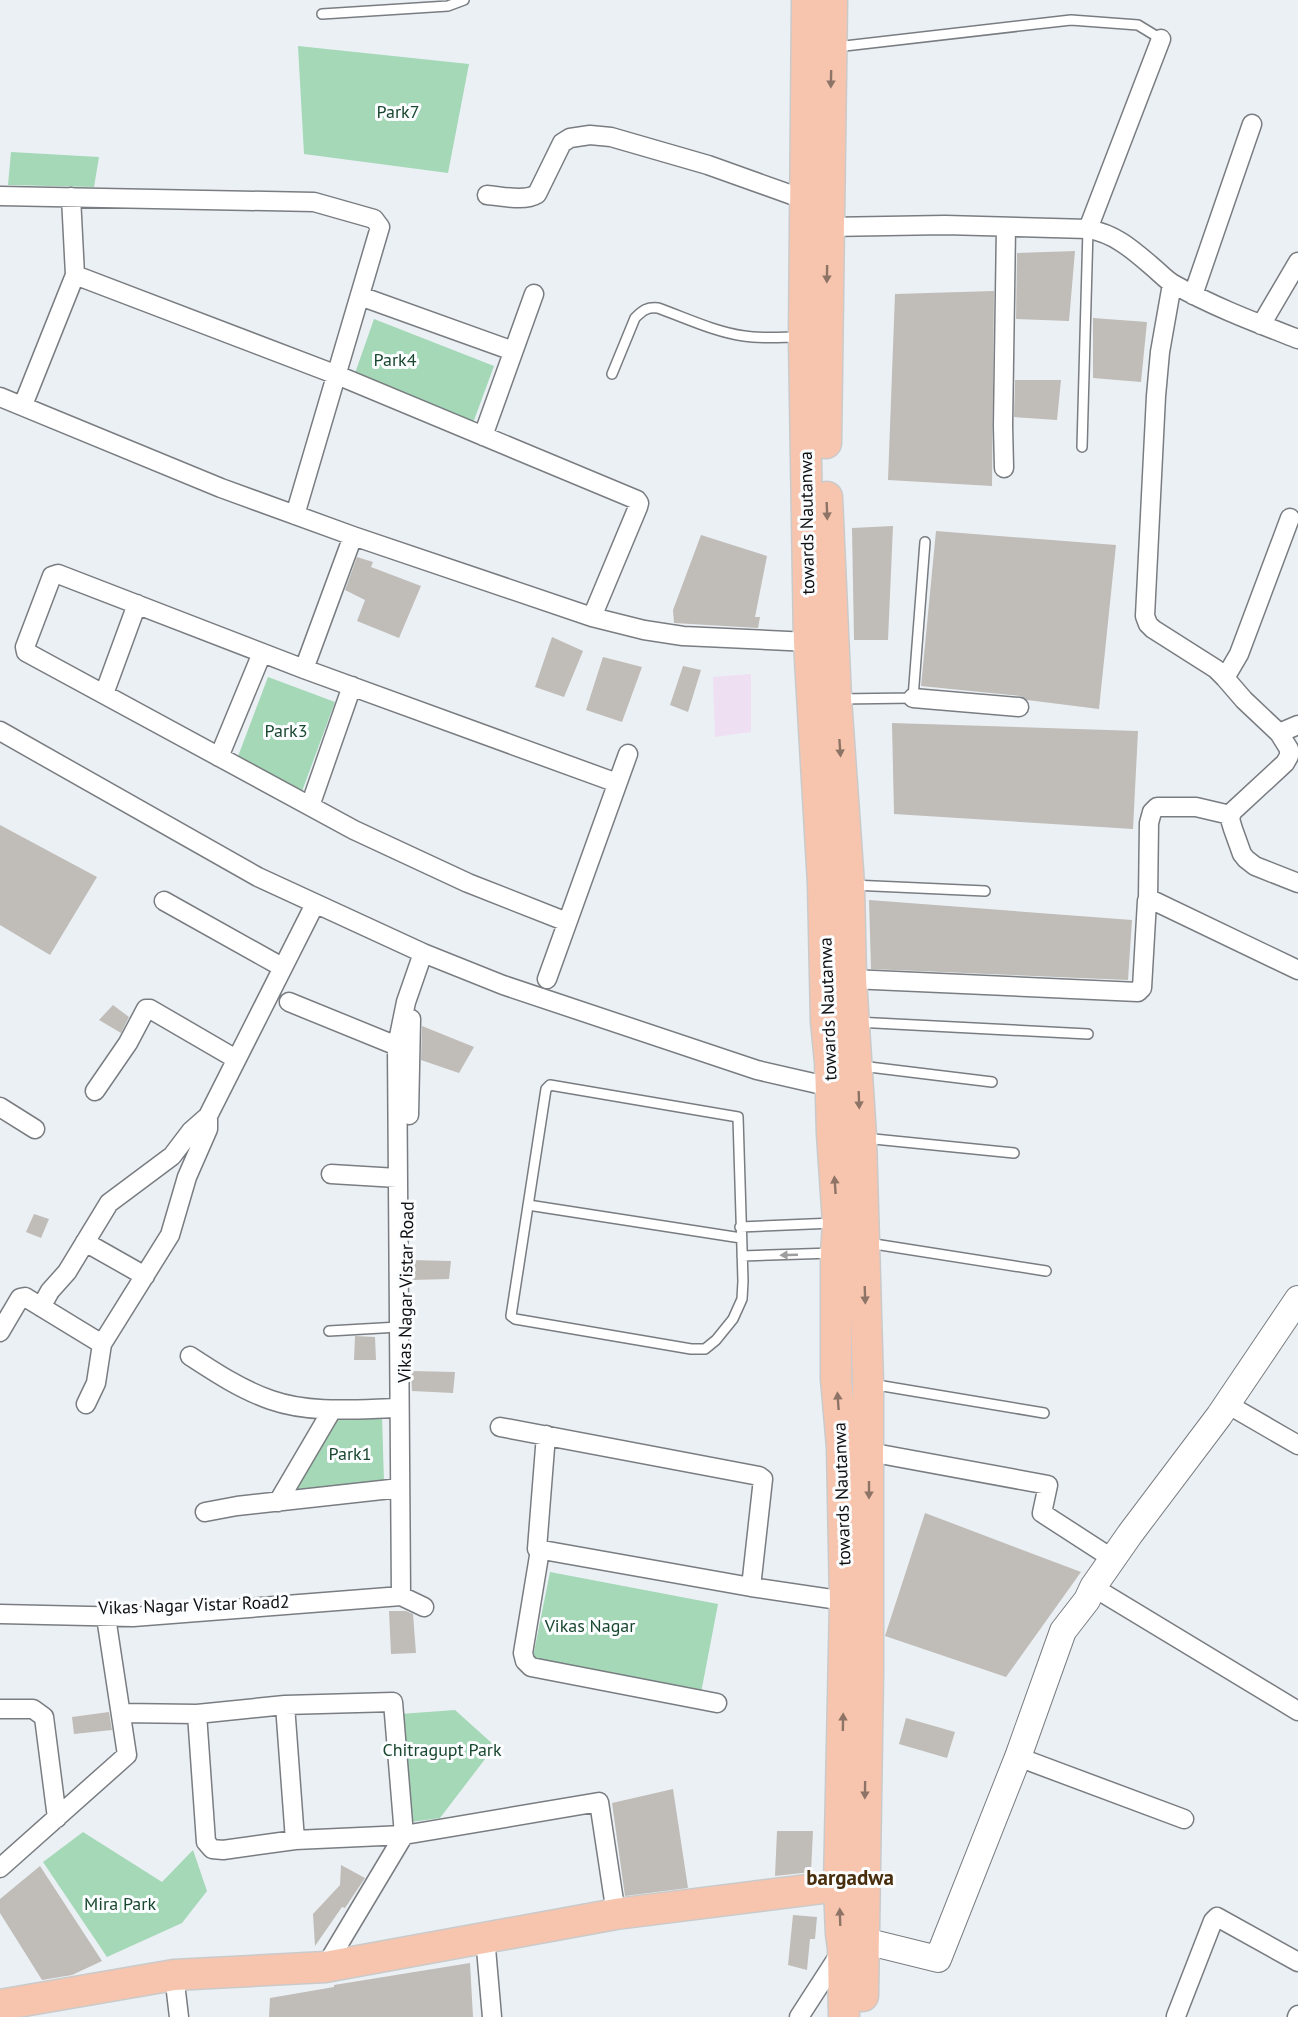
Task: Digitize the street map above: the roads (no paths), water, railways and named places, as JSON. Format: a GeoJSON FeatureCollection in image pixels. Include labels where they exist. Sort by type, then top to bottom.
{"type":"FeatureCollection","features":[{"type":"Feature","properties":{"kind":"main road","name":"towards Nautanwa"},"geometry":{"type":"LineString","coordinates":[[807,0],[804,337],[809,642],[823,884],[826,1021],[838,1223],[836,1379],[842,1447],[852,1886],[841,1934],[854,1944],[844,2017]]}},
{"type":"Feature","properties":{"kind":"main road"},"geometry":{"type":"LineString","coordinates":[[4,2009],[174,1976],[325,1968],[616,1914],[852,1886],[869,1452],[858,1066],[851,979],[849,885],[836,699],[827,509],[826,376],[832,0]]}},
{"type":"Feature","properties":{"kind":"main road"},"geometry":{"type":"LineString","coordinates":[[854,1944],[862,2017]]}},
{"type":"Feature","properties":{"kind":"street"},"geometry":{"type":"LineString","coordinates":[[1088,228],[1161,39]]}},
{"type":"Feature","properties":{"kind":"street"},"geometry":{"type":"LineString","coordinates":[[1193,295],[1252,124]]}},
{"type":"Feature","properties":{"kind":"street"},"geometry":{"type":"LineString","coordinates":[[487,195],[526,198],[534,196],[562,143],[570,138],[590,135],[611,137],[708,165],[806,200]]}},
{"type":"Feature","properties":{"kind":"street"},"geometry":{"type":"LineString","coordinates":[[0,196],[314,202],[374,219],[380,227],[296,515]]}},
{"type":"Feature","properties":{"kind":"street"},"geometry":{"type":"LineString","coordinates":[[23,405],[75,275],[71,197]]}},
{"type":"Feature","properties":{"kind":"street"},"geometry":{"type":"LineString","coordinates":[[828,226],[945,225],[1088,228],[1114,236],[1130,246],[1172,284],[1261,325],[1298,339]]}},
{"type":"Feature","properties":{"kind":"street"},"geometry":{"type":"LineString","coordinates":[[1004,468],[1006,226]]}},
{"type":"Feature","properties":{"kind":"street"},"geometry":{"type":"LineString","coordinates":[[1261,325],[1298,262]]}},
{"type":"Feature","properties":{"kind":"street"},"geometry":{"type":"LineString","coordinates":[[75,275],[337,375],[637,500],[638,507],[592,617]]}},
{"type":"Feature","properties":{"kind":"street"},"geometry":{"type":"LineString","coordinates":[[1172,284],[1160,352],[1156,396],[1145,616],[1153,629],[1216,669],[1279,733],[1294,756],[1230,815]]}},
{"type":"Feature","properties":{"kind":"street"},"geometry":{"type":"LineString","coordinates":[[483,436],[534,294]]}},
{"type":"Feature","properties":{"kind":"street"},"geometry":{"type":"LineString","coordinates":[[360,296],[513,351]]}},
{"type":"Feature","properties":{"kind":"street"},"geometry":{"type":"LineString","coordinates":[[0,397],[221,488],[353,536],[592,617],[644,630],[683,636],[809,642]]}},
{"type":"Feature","properties":{"kind":"street"},"geometry":{"type":"LineString","coordinates":[[1225,678],[1239,654],[1290,518]]}},
{"type":"Feature","properties":{"kind":"street"},"geometry":{"type":"LineString","coordinates":[[304,669],[353,536]]}},
{"type":"Feature","properties":{"kind":"street"},"geometry":{"type":"LineString","coordinates":[[567,922],[416,860],[310,806],[26,652],[25,647],[54,573],[304,669],[617,783]]}},
{"type":"Feature","properties":{"kind":"street"},"geometry":{"type":"LineString","coordinates":[[104,694],[137,604]]}},
{"type":"Feature","properties":{"kind":"street"},"geometry":{"type":"LineString","coordinates":[[219,757],[262,653]]}},
{"type":"Feature","properties":{"kind":"street"},"geometry":{"type":"LineString","coordinates":[[310,806],[352,686]]}},
{"type":"Feature","properties":{"kind":"street"},"geometry":{"type":"LineString","coordinates":[[913,698],[1019,707]]}},
{"type":"Feature","properties":{"kind":"street"},"geometry":{"type":"LineString","coordinates":[[1279,733],[1298,725]]}},
{"type":"Feature","properties":{"kind":"street"},"geometry":{"type":"LineString","coordinates":[[0,731],[258,877],[423,953],[504,985],[757,1070],[831,1087]]}},
{"type":"Feature","properties":{"kind":"street"},"geometry":{"type":"LineString","coordinates":[[547,979],[628,754]]}},
{"type":"Feature","properties":{"kind":"street"},"geometry":{"type":"LineString","coordinates":[[851,979],[1138,992],[1142,988],[1148,899],[1149,823],[1152,812],[1157,807],[1165,805],[1196,807],[1230,815]]}},
{"type":"Feature","properties":{"kind":"street"},"geometry":{"type":"LineString","coordinates":[[1230,815],[1239,846],[1246,859],[1255,866],[1298,883]]}},
{"type":"Feature","properties":{"kind":"street"},"geometry":{"type":"LineString","coordinates":[[1148,899],[1298,970]]}},
{"type":"Feature","properties":{"kind":"street"},"geometry":{"type":"LineString","coordinates":[[164,901],[282,967]]}},
{"type":"Feature","properties":{"kind":"street"},"geometry":{"type":"LineString","coordinates":[[41,1307],[50,1291],[67,1272],[109,1203],[172,1156],[191,1131],[208,1116],[315,903]]}},
{"type":"Feature","properties":{"kind":"street"},"geometry":{"type":"LineString","coordinates":[[395,1597],[400,1488],[396,1046],[411,987],[423,953]]}},
{"type":"Feature","properties":{"kind":"street","name":"Vikas Nagar Vistar Road"},"geometry":{"type":"LineString","coordinates":[[395,1597],[411,987]]}},
{"type":"Feature","properties":{"kind":"street"},"geometry":{"type":"LineString","coordinates":[[289,1002],[396,1046]]}},
{"type":"Feature","properties":{"kind":"street"},"geometry":{"type":"LineString","coordinates":[[94,1091],[128,1043],[148,1009],[236,1059]]}},
{"type":"Feature","properties":{"kind":"street"},"geometry":{"type":"LineString","coordinates":[[0,1107],[35,1129]]}},
{"type":"Feature","properties":{"kind":"street"},"geometry":{"type":"LineString","coordinates":[[86,1404],[95,1388],[102,1344],[170,1235],[187,1177],[208,1129],[208,1116]]}},
{"type":"Feature","properties":{"kind":"street"},"geometry":{"type":"LineString","coordinates":[[331,1174],[398,1178]]}},
{"type":"Feature","properties":{"kind":"street"},"geometry":{"type":"LineString","coordinates":[[85,1242],[145,1276]]}},
{"type":"Feature","properties":{"kind":"street"},"geometry":{"type":"LineString","coordinates":[[2,1325],[22,1297],[102,1344]]}},
{"type":"Feature","properties":{"kind":"street"},"geometry":{"type":"LineString","coordinates":[[799,2017],[854,1944],[938,1959],[1018,1757],[1063,1631],[1227,1404],[1298,1299]]}},
{"type":"Feature","properties":{"kind":"street"},"geometry":{"type":"LineString","coordinates":[[190,1356],[236,1385],[271,1401],[332,1410],[399,1408]]}},
{"type":"Feature","properties":{"kind":"street"},"geometry":{"type":"LineString","coordinates":[[1227,1404],[1298,1445]]}},
{"type":"Feature","properties":{"kind":"street"},"geometry":{"type":"LineString","coordinates":[[278,1502],[332,1410]]}},
{"type":"Feature","properties":{"kind":"street"},"geometry":{"type":"LineString","coordinates":[[500,1427],[763,1479],[751,1587]]}},
{"type":"Feature","properties":{"kind":"street"},"geometry":{"type":"LineString","coordinates":[[546,1435],[536,1546],[540,1550],[845,1601]]}},
{"type":"Feature","properties":{"kind":"street"},"geometry":{"type":"LineString","coordinates":[[869,1452],[1048,1485],[1042,1513],[1113,1559]]}},
{"type":"Feature","properties":{"kind":"street"},"geometry":{"type":"LineString","coordinates":[[205,1512],[237,1506],[400,1488]]}},
{"type":"Feature","properties":{"kind":"street"},"geometry":{"type":"LineString","coordinates":[[540,1550],[523,1653],[525,1661],[531,1667],[717,1703]]}},
{"type":"Feature","properties":{"kind":"street"},"geometry":{"type":"LineString","coordinates":[[1093,1587],[1298,1711]]}},
{"type":"Feature","properties":{"kind":"street"},"geometry":{"type":"LineString","coordinates":[[0,1614],[133,1617],[395,1597],[424,1607]]}},
{"type":"Feature","properties":{"kind":"street","name":"Vikas Nagar Vistar Road2"},"geometry":{"type":"LineString","coordinates":[[0,1614],[395,1597]]}},
{"type":"Feature","properties":{"kind":"street"},"geometry":{"type":"LineString","coordinates":[[0,1868],[127,1755],[106,1617]]}},
{"type":"Feature","properties":{"kind":"street"},"geometry":{"type":"LineString","coordinates":[[121,1713],[197,1714],[285,1705],[393,1702],[404,1835],[325,1968]]}},
{"type":"Feature","properties":{"kind":"street"},"geometry":{"type":"LineString","coordinates":[[285,1705],[295,1840]]}},
{"type":"Feature","properties":{"kind":"street"},"geometry":{"type":"LineString","coordinates":[[0,1708],[33,1709],[44,1717],[57,1818]]}},
{"type":"Feature","properties":{"kind":"street"},"geometry":{"type":"LineString","coordinates":[[197,1714],[206,1842],[212,1849],[295,1840],[404,1835],[599,1802],[616,1914]]}},
{"type":"Feature","properties":{"kind":"street"},"geometry":{"type":"LineString","coordinates":[[1018,1757],[1184,1820]]}},
{"type":"Feature","properties":{"kind":"street"},"geometry":{"type":"LineString","coordinates":[[1176,2016],[1213,1921],[1217,1917],[1298,1962]]}},
{"type":"Feature","properties":{"kind":"street"},"geometry":{"type":"LineString","coordinates":[[485,1937],[492,2017]]}},
{"type":"Feature","properties":{"kind":"street"},"geometry":{"type":"LineString","coordinates":[[174,1976],[179,2017]]}},
{"type":"Feature","properties":{"kind":"lane"},"geometry":{"type":"LineString","coordinates":[[321,14],[448,6],[464,0]]}},
{"type":"Feature","properties":{"kind":"lane"},"geometry":{"type":"LineString","coordinates":[[832,48],[1071,20],[1138,25],[1161,39]]}},
{"type":"Feature","properties":{"kind":"lane"},"geometry":{"type":"LineString","coordinates":[[1082,447],[1088,228]]}},
{"type":"Feature","properties":{"kind":"lane"},"geometry":{"type":"LineString","coordinates":[[612,374],[635,318],[648,308],[658,308],[742,336],[804,337]]}},
{"type":"Feature","properties":{"kind":"lane"},"geometry":{"type":"LineString","coordinates":[[836,699],[913,698],[925,542]]}},
{"type":"Feature","properties":{"kind":"lane"},"geometry":{"type":"LineString","coordinates":[[849,885],[985,891]]}},
{"type":"Feature","properties":{"kind":"lane"},"geometry":{"type":"LineString","coordinates":[[854,1022],[1088,1034]]}},
{"type":"Feature","properties":{"kind":"lane"},"geometry":{"type":"LineString","coordinates":[[858,1066],[992,1082]]}},
{"type":"Feature","properties":{"kind":"lane"},"geometry":{"type":"LineString","coordinates":[[550,1085],[738,1117],[743,1281],[742,1299],[738,1310],[716,1340],[705,1349],[691,1349],[514,1319],[510,1314],[528,1205],[546,1089],[550,1085]]}},
{"type":"Feature","properties":{"kind":"lane"},"geometry":{"type":"LineString","coordinates":[[861,1137],[1014,1153]]}},
{"type":"Feature","properties":{"kind":"lane"},"geometry":{"type":"LineString","coordinates":[[528,1205],[741,1238]]}},
{"type":"Feature","properties":{"kind":"lane"},"geometry":{"type":"LineString","coordinates":[[740,1227],[838,1223]]}},
{"type":"Feature","properties":{"kind":"lane"},"geometry":{"type":"LineString","coordinates":[[864,1242],[1046,1271]]}},
{"type":"Feature","properties":{"kind":"lane"},"geometry":{"type":"LineString","coordinates":[[742,1256],[836,1253]]}},
{"type":"Feature","properties":{"kind":"lane"},"geometry":{"type":"LineString","coordinates":[[329,1331],[399,1327]]}},
{"type":"Feature","properties":{"kind":"lane"},"geometry":{"type":"LineString","coordinates":[[868,1384],[1044,1413]]}},
{"type":"Feature","properties":{"kind":"district","name":"bargadwa"},"geometry":{"type":"Point","coordinates":[850,1878]}},
{"type":"Feature","properties":{"kind":"park label","name":"Park7"},"geometry":{"type":"Point","coordinates":[398,112]}},
{"type":"Feature","properties":{"kind":"park label","name":"Park4"},"geometry":{"type":"Point","coordinates":[395,360]}},
{"type":"Feature","properties":{"kind":"park label","name":"Park3"},"geometry":{"type":"Point","coordinates":[286,731]}},
{"type":"Feature","properties":{"kind":"park label","name":"Park1"},"geometry":{"type":"Point","coordinates":[350,1454]}},
{"type":"Feature","properties":{"kind":"park label","name":"Vikas Nagar"},"geometry":{"type":"Point","coordinates":[590,1626]}},
{"type":"Feature","properties":{"kind":"park label","name":"Chitragupt Park"},"geometry":{"type":"Point","coordinates":[442,1750]}},
{"type":"Feature","properties":{"kind":"park label","name":"Mira Park"},"geometry":{"type":"Point","coordinates":[120,1904]}}]}
